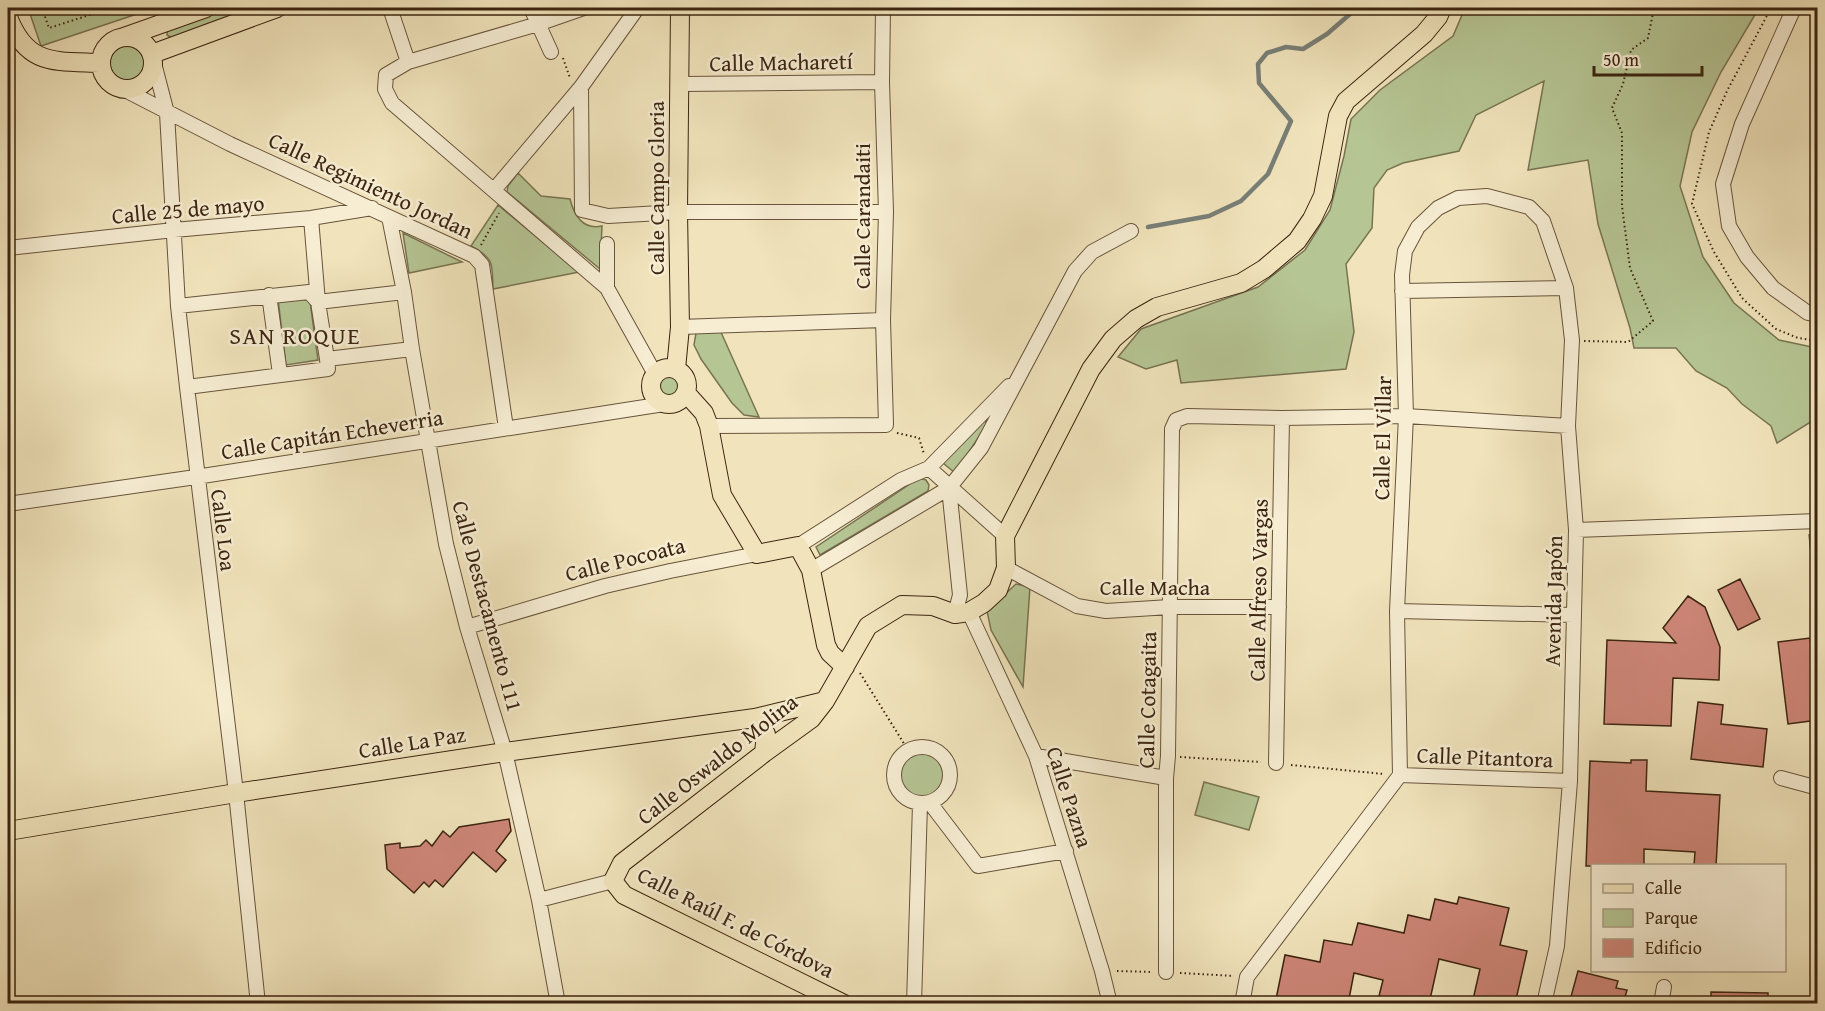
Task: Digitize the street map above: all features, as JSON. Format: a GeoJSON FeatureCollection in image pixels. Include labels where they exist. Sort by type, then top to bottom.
{"type":"FeatureCollection","features":[{"type":"Feature","properties":{"kind":"main road"},"geometry":{"type":"LineString","coordinates":[[124,36],[141,40],[153,58],[152,72],[147,80],[141,86],[123,89],[108,82],[103,75],[100,63],[103,50],[108,44],[124,36],[206,8]]}},
{"type":"Feature","properties":{"kind":"main road"},"geometry":{"type":"LineString","coordinates":[[153,58],[277,8]]}},
{"type":"Feature","properties":{"kind":"main road","name":"Calle Campo Gloria"},"geometry":{"type":"LineString","coordinates":[[676,369],[680,327],[678,212],[680,8]]}},
{"type":"Feature","properties":{"kind":"main road"},"geometry":{"type":"LineString","coordinates":[[962,613],[984,603],[998,590],[1006,568],[1005,536],[1091,369],[1113,339],[1136,319],[1157,308],[1241,283],[1264,269],[1297,241],[1312,219],[1323,196],[1338,116],[1346,101],[1424,34],[1438,17],[1442,8]]}},
{"type":"Feature","properties":{"kind":"main road"},"geometry":{"type":"LineString","coordinates":[[8,16],[14,33],[22,44],[35,55],[51,61],[100,63]]}},
{"type":"Feature","properties":{"kind":"main road"},"geometry":{"type":"LineString","coordinates":[[665,368],[676,369],[685,377],[686,393],[676,403],[664,404],[654,397],[650,385],[655,374],[665,368]]}},
{"type":"Feature","properties":{"kind":"main road"},"geometry":{"type":"LineString","coordinates":[[686,393],[704,413],[709,426],[722,495],[758,554]]}},
{"type":"Feature","properties":{"kind":"main road"},"geometry":{"type":"LineString","coordinates":[[798,546],[811,570],[826,645],[830,653],[848,662]]}},
{"type":"Feature","properties":{"kind":"main road","name":"Calle Pocoata"},"geometry":{"type":"LineString","coordinates":[[758,554],[798,546]]}},
{"type":"Feature","properties":{"kind":"main road","name":"Calle Oswaldo Molina"},"geometry":{"type":"LineString","coordinates":[[613,881],[622,863],[811,719],[825,701],[868,626],[902,605],[933,606],[962,613]]}},
{"type":"Feature","properties":{"kind":"main road","name":"Calle La Paz"},"geometry":{"type":"LineString","coordinates":[[8,831],[505,752],[755,718],[825,701]]}},
{"type":"Feature","properties":{"kind":"main road"},"geometry":{"type":"LineString","coordinates":[[755,718],[766,734],[764,753]]}},
{"type":"Feature","properties":{"kind":"main road","name":"Calle Raúl F. de Córdova"},"geometry":{"type":"LineString","coordinates":[[613,881],[624,895],[844,1004]]}},
{"type":"Feature","properties":{"kind":"street"},"geometry":{"type":"LineString","coordinates":[[390,8],[408,62]]}},
{"type":"Feature","properties":{"kind":"street"},"geometry":{"type":"LineString","coordinates":[[531,8],[551,52]]}},
{"type":"Feature","properties":{"kind":"street"},"geometry":{"type":"LineString","coordinates":[[584,8],[538,24],[408,62],[386,75],[385,89],[392,103],[607,288],[655,374]]}},
{"type":"Feature","properties":{"kind":"street"},"geometry":{"type":"LineString","coordinates":[[494,190],[581,87],[636,8]]}},
{"type":"Feature","properties":{"kind":"street","name":"Calle Carandaiti"},"geometry":{"type":"LineString","coordinates":[[883,8],[882,82],[886,212],[883,320],[886,425]]}},
{"type":"Feature","properties":{"kind":"street"},"geometry":{"type":"LineString","coordinates":[[1794,8],[1742,124],[1723,184],[1729,226],[1747,257],[1773,288],[1808,313],[1818,315]]}},
{"type":"Feature","properties":{"kind":"street","name":"Calle Loa"},"geometry":{"type":"LineString","coordinates":[[153,58],[167,112],[178,306],[196,477],[236,793],[258,1004]]}},
{"type":"Feature","properties":{"kind":"street","name":"Calle Macharetí"},"geometry":{"type":"LineString","coordinates":[[680,84],[882,82]]}},
{"type":"Feature","properties":{"kind":"street"},"geometry":{"type":"LineString","coordinates":[[581,87],[582,210],[608,216],[678,212],[886,212]]}},
{"type":"Feature","properties":{"kind":"street","name":"Calle Regimiento Jordan"},"geometry":{"type":"LineString","coordinates":[[123,89],[389,218],[474,256],[482,265],[506,428]]}},
{"type":"Feature","properties":{"kind":"street","name":"Calle El Villar"},"geometry":{"type":"LineString","coordinates":[[1400,775],[1397,611],[1406,416],[1402,291],[1405,251],[1418,227],[1438,208],[1458,198],[1487,196],[1529,207]]}},
{"type":"Feature","properties":{"kind":"street","name":"Avenida Japón"},"geometry":{"type":"LineString","coordinates":[[1529,207],[1543,221],[1566,288],[1572,340],[1568,426],[1575,530],[1570,781],[1557,946],[1544,1004]]}},
{"type":"Feature","properties":{"kind":"street","name":"Calle 25 de mayo"},"geometry":{"type":"LineString","coordinates":[[8,248],[311,218],[372,208]]}},
{"type":"Feature","properties":{"kind":"street"},"geometry":{"type":"LineString","coordinates":[[187,387],[328,369],[318,302],[311,218]]}},
{"type":"Feature","properties":{"kind":"street","name":"Calle Destacamento 111"},"geometry":{"type":"LineString","coordinates":[[389,218],[404,292],[446,544],[467,627],[505,752],[539,900],[558,1004]]}},
{"type":"Feature","properties":{"kind":"street"},"geometry":{"type":"LineString","coordinates":[[811,570],[949,488],[981,448],[1075,271],[1092,252],[1131,231]]}},
{"type":"Feature","properties":{"kind":"street"},"geometry":{"type":"LineString","coordinates":[[607,244],[607,288]]}},
{"type":"Feature","properties":{"kind":"street"},"geometry":{"type":"LineString","coordinates":[[1402,291],[1566,288]]}},
{"type":"Feature","properties":{"kind":"street"},"geometry":{"type":"LineString","coordinates":[[178,306],[309,292],[318,302]]}},
{"type":"Feature","properties":{"kind":"street"},"geometry":{"type":"LineString","coordinates":[[318,302],[404,292]]}},
{"type":"Feature","properties":{"kind":"street"},"geometry":{"type":"LineString","coordinates":[[269,295],[280,374]]}},
{"type":"Feature","properties":{"kind":"street"},"geometry":{"type":"LineString","coordinates":[[680,327],[883,320]]}},
{"type":"Feature","properties":{"kind":"street"},"geometry":{"type":"LineString","coordinates":[[327,359],[412,349]]}},
{"type":"Feature","properties":{"kind":"street"},"geometry":{"type":"LineString","coordinates":[[798,546],[901,480],[929,468],[1019,376]]}},
{"type":"Feature","properties":{"kind":"street","name":"Calle Capitán Echeverria"},"geometry":{"type":"LineString","coordinates":[[8,504],[664,404]]}},
{"type":"Feature","properties":{"kind":"street","name":"Calle Cotagaita"},"geometry":{"type":"LineString","coordinates":[[1166,972],[1166,778],[1172,429],[1176,420],[1187,416],[1282,418]]}},
{"type":"Feature","properties":{"kind":"street"},"geometry":{"type":"LineString","coordinates":[[1282,418],[1406,416],[1568,426]]}},
{"type":"Feature","properties":{"kind":"street","name":"Calle Alfreso Vargas"},"geometry":{"type":"LineString","coordinates":[[1276,764],[1282,418]]}},
{"type":"Feature","properties":{"kind":"street"},"geometry":{"type":"LineString","coordinates":[[709,426],[886,425]]}},
{"type":"Feature","properties":{"kind":"street"},"geometry":{"type":"LineString","coordinates":[[929,468],[1005,536]]}},
{"type":"Feature","properties":{"kind":"street"},"geometry":{"type":"LineString","coordinates":[[949,488],[962,613]]}},
{"type":"Feature","properties":{"kind":"street"},"geometry":{"type":"LineString","coordinates":[[1575,530],[1818,521]]}},
{"type":"Feature","properties":{"kind":"street","name":"Calle Pocoata"},"geometry":{"type":"LineString","coordinates":[[467,627],[604,586],[758,554]]}},
{"type":"Feature","properties":{"kind":"street","name":"Calle Macha"},"geometry":{"type":"LineString","coordinates":[[1006,568],[1077,606],[1106,611],[1170,607],[1279,607]]}},
{"type":"Feature","properties":{"kind":"street"},"geometry":{"type":"LineString","coordinates":[[1397,611],[1574,615]]}},
{"type":"Feature","properties":{"kind":"street","name":"Calle Pazna"},"geometry":{"type":"LineString","coordinates":[[962,613],[993,661],[1036,756],[1110,1004]]}},
{"type":"Feature","properties":{"kind":"street"},"geometry":{"type":"LineString","coordinates":[[927,747],[944,756],[949,764],[950,783],[939,799],[925,803],[903,797],[894,782],[896,764],[908,750],[927,747]]}},
{"type":"Feature","properties":{"kind":"street"},"geometry":{"type":"LineString","coordinates":[[1036,756],[1166,778]]}},
{"type":"Feature","properties":{"kind":"street"},"geometry":{"type":"LineString","coordinates":[[1242,1004],[1247,977],[1400,775]]}},
{"type":"Feature","properties":{"kind":"street","name":"Calle Pitantora"},"geometry":{"type":"LineString","coordinates":[[1400,775],[1570,781]]}},
{"type":"Feature","properties":{"kind":"street"},"geometry":{"type":"LineString","coordinates":[[1781,778],[1818,788]]}},
{"type":"Feature","properties":{"kind":"street"},"geometry":{"type":"LineString","coordinates":[[925,803],[978,866],[1066,851]]}},
{"type":"Feature","properties":{"kind":"street"},"geometry":{"type":"LineString","coordinates":[[914,1004],[925,803]]}},
{"type":"Feature","properties":{"kind":"street","name":"Calle Raúl F. de Córdova"},"geometry":{"type":"LineString","coordinates":[[539,900],[613,881]]}},
{"type":"Feature","properties":{"kind":"street"},"geometry":{"type":"LineString","coordinates":[[1661,1004],[1664,987]]}},
{"type":"Feature","properties":{"kind":"path"},"geometry":{"type":"LineString","coordinates":[[42,8],[49,28],[111,8]]}},
{"type":"Feature","properties":{"kind":"path"},"geometry":{"type":"LineString","coordinates":[[1572,340],[1628,342],[1653,321],[1630,268],[1622,206],[1622,133],[1612,108],[1623,84],[1632,50],[1648,38],[1654,8]]}},
{"type":"Feature","properties":{"kind":"path"},"geometry":{"type":"LineString","coordinates":[[551,52],[560,50],[572,83],[581,87]]}},
{"type":"Feature","properties":{"kind":"path"},"geometry":{"type":"LineString","coordinates":[[474,256],[507,201]]}},
{"type":"Feature","properties":{"kind":"path"},"geometry":{"type":"LineString","coordinates":[[886,425],[889,433],[919,438],[929,468]]}},
{"type":"Feature","properties":{"kind":"path"},"geometry":{"type":"LineString","coordinates":[[848,662],[908,750]]}},
{"type":"Feature","properties":{"kind":"green space"},"geometry":{"type":"Polygon","coordinates":[[[28,8],[155,8],[41,46],[28,8]]]}},
{"type":"Feature","properties":{"kind":"green space"},"geometry":{"type":"Polygon","coordinates":[[[224,8],[255,8],[172,38],[167,35],[168,27],[224,8]]]}},
{"type":"Feature","properties":{"kind":"green space"},"geometry":{"type":"Polygon","coordinates":[[[1465,8],[1759,8],[1721,72],[1692,132],[1680,186],[1703,257],[1734,303],[1779,340],[1817,348],[1817,418],[1777,443],[1771,426],[1742,404],[1727,388],[1696,371],[1676,348],[1634,348],[1598,224],[1588,160],[1528,170],[1544,81],[1476,115],[1459,151],[1403,163],[1387,170],[1374,188],[1372,228],[1346,264],[1354,332],[1346,369],[1181,383],[1177,360],[1146,369],[1118,357],[1141,329],[1258,287],[1305,250],[1330,210],[1351,119],[1380,90],[1453,36],[1465,8]]]}},
{"type":"Feature","properties":{"kind":"green space"},"geometry":{"type":"Polygon","coordinates":[[[126,42],[134,43],[141,48],[146,55],[146,71],[141,78],[134,83],[126,84],[118,83],[111,78],[106,71],[105,63],[106,55],[111,48],[118,43],[126,42]]]}},
{"type":"Feature","properties":{"kind":"green space"},"geometry":{"type":"Polygon","coordinates":[[[518,173],[541,196],[570,199],[580,220],[590,226],[602,226],[600,269],[507,192],[508,186],[518,173]]]}},
{"type":"Feature","properties":{"kind":"green space"},"geometry":{"type":"Polygon","coordinates":[[[498,205],[579,272],[493,289],[491,263],[471,246],[498,205]]]}},
{"type":"Feature","properties":{"kind":"green space"},"geometry":{"type":"Polygon","coordinates":[[[403,233],[462,262],[409,273],[403,233]]]}},
{"type":"Feature","properties":{"kind":"green space"},"geometry":{"type":"Polygon","coordinates":[[[309,294],[318,360],[286,365],[278,299],[309,294]]]}},
{"type":"Feature","properties":{"kind":"green space"},"geometry":{"type":"Polygon","coordinates":[[[720,330],[759,417],[744,415],[732,403],[701,359],[694,345],[696,333],[720,330]]]}},
{"type":"Feature","properties":{"kind":"green space"},"geometry":{"type":"Polygon","coordinates":[[[669,374],[674,375],[680,381],[680,391],[674,397],[669,398],[664,397],[658,391],[657,386],[658,381],[664,375],[669,374]]]}},
{"type":"Feature","properties":{"kind":"green space"},"geometry":{"type":"Polygon","coordinates":[[[984,421],[988,423],[955,473],[943,463],[984,421]]]}},
{"type":"Feature","properties":{"kind":"green space"},"geometry":{"type":"Polygon","coordinates":[[[919,478],[926,480],[929,485],[928,491],[820,555],[816,547],[919,478]]]}},
{"type":"Feature","properties":{"kind":"green space"},"geometry":{"type":"Polygon","coordinates":[[[1817,534],[1818,599],[1816,599],[1809,535],[1817,534]]]}},
{"type":"Feature","properties":{"kind":"green space"},"geometry":{"type":"Polygon","coordinates":[[[1016,584],[1030,587],[1023,687],[991,630],[987,611],[1016,584]]]}},
{"type":"Feature","properties":{"kind":"green space"},"geometry":{"type":"Polygon","coordinates":[[[921,753],[936,760],[943,775],[936,790],[921,797],[906,790],[899,775],[906,760],[921,753]]]}},
{"type":"Feature","properties":{"kind":"green space"},"geometry":{"type":"Polygon","coordinates":[[[1204,782],[1259,797],[1249,830],[1195,815],[1204,782]]]}},
{"type":"Feature","properties":{"kind":"building"},"geometry":{"type":"Polygon","coordinates":[[[1740,579],[1760,619],[1738,630],[1718,590],[1740,579]]]}},
{"type":"Feature","properties":{"kind":"building"},"geometry":{"type":"Polygon","coordinates":[[[1688,596],[1705,607],[1720,647],[1719,680],[1673,678],[1671,726],[1604,724],[1607,640],[1676,643],[1663,628],[1688,596]]]}},
{"type":"Feature","properties":{"kind":"building"},"geometry":{"type":"Polygon","coordinates":[[[1810,638],[1818,700],[1818,720],[1788,724],[1778,642],[1810,638]]]}},
{"type":"Feature","properties":{"kind":"building"},"geometry":{"type":"Polygon","coordinates":[[[1698,702],[1723,705],[1721,724],[1767,729],[1763,767],[1691,759],[1698,702]]]}},
{"type":"Feature","properties":{"kind":"building"},"geometry":{"type":"Polygon","coordinates":[[[1631,760],[1647,760],[1646,791],[1720,795],[1716,864],[1694,864],[1695,852],[1644,849],[1644,864],[1591,864],[1591,866],[1586,866],[1590,761],[1631,763],[1631,760]]]}},
{"type":"Feature","properties":{"kind":"building"},"geometry":{"type":"Polygon","coordinates":[[[509,819],[511,831],[496,851],[506,860],[496,872],[473,852],[443,887],[435,880],[429,887],[424,882],[414,893],[387,869],[385,845],[400,843],[400,848],[420,846],[426,840],[432,846],[443,831],[450,837],[459,827],[509,819]]]}},
{"type":"Feature","properties":{"kind":"building"},"geometry":{"type":"Polygon","coordinates":[[[1459,897],[1509,908],[1500,945],[1527,951],[1515,1004],[1472,1004],[1480,969],[1439,959],[1429,1004],[1377,1004],[1383,980],[1354,973],[1348,1004],[1275,1004],[1285,955],[1320,962],[1324,940],[1352,945],[1358,923],[1404,933],[1408,915],[1430,920],[1435,899],[1457,904],[1459,897]]]}},
{"type":"Feature","properties":{"kind":"building"},"geometry":{"type":"Polygon","coordinates":[[[1578,971],[1618,981],[1616,988],[1627,990],[1623,1004],[1569,1004],[1578,971]]]}},
{"type":"Feature","properties":{"kind":"building"},"geometry":{"type":"Polygon","coordinates":[[[1711,992],[1768,993],[1768,1004],[1711,1004],[1711,992]]]}},
{"type":"Feature","properties":{"kind":"waterway"},"geometry":{"type":"LineString","coordinates":[[1148,227],[1209,216],[1241,201],[1268,174],[1291,121],[1259,83],[1258,64],[1267,53],[1286,47],[1303,49],[1327,34],[1357,8]]}},
{"type":"Feature","properties":{"kind":"district","name":"SAN ROQUE"},"geometry":{"type":"Point","coordinates":[295,336]}}]}
